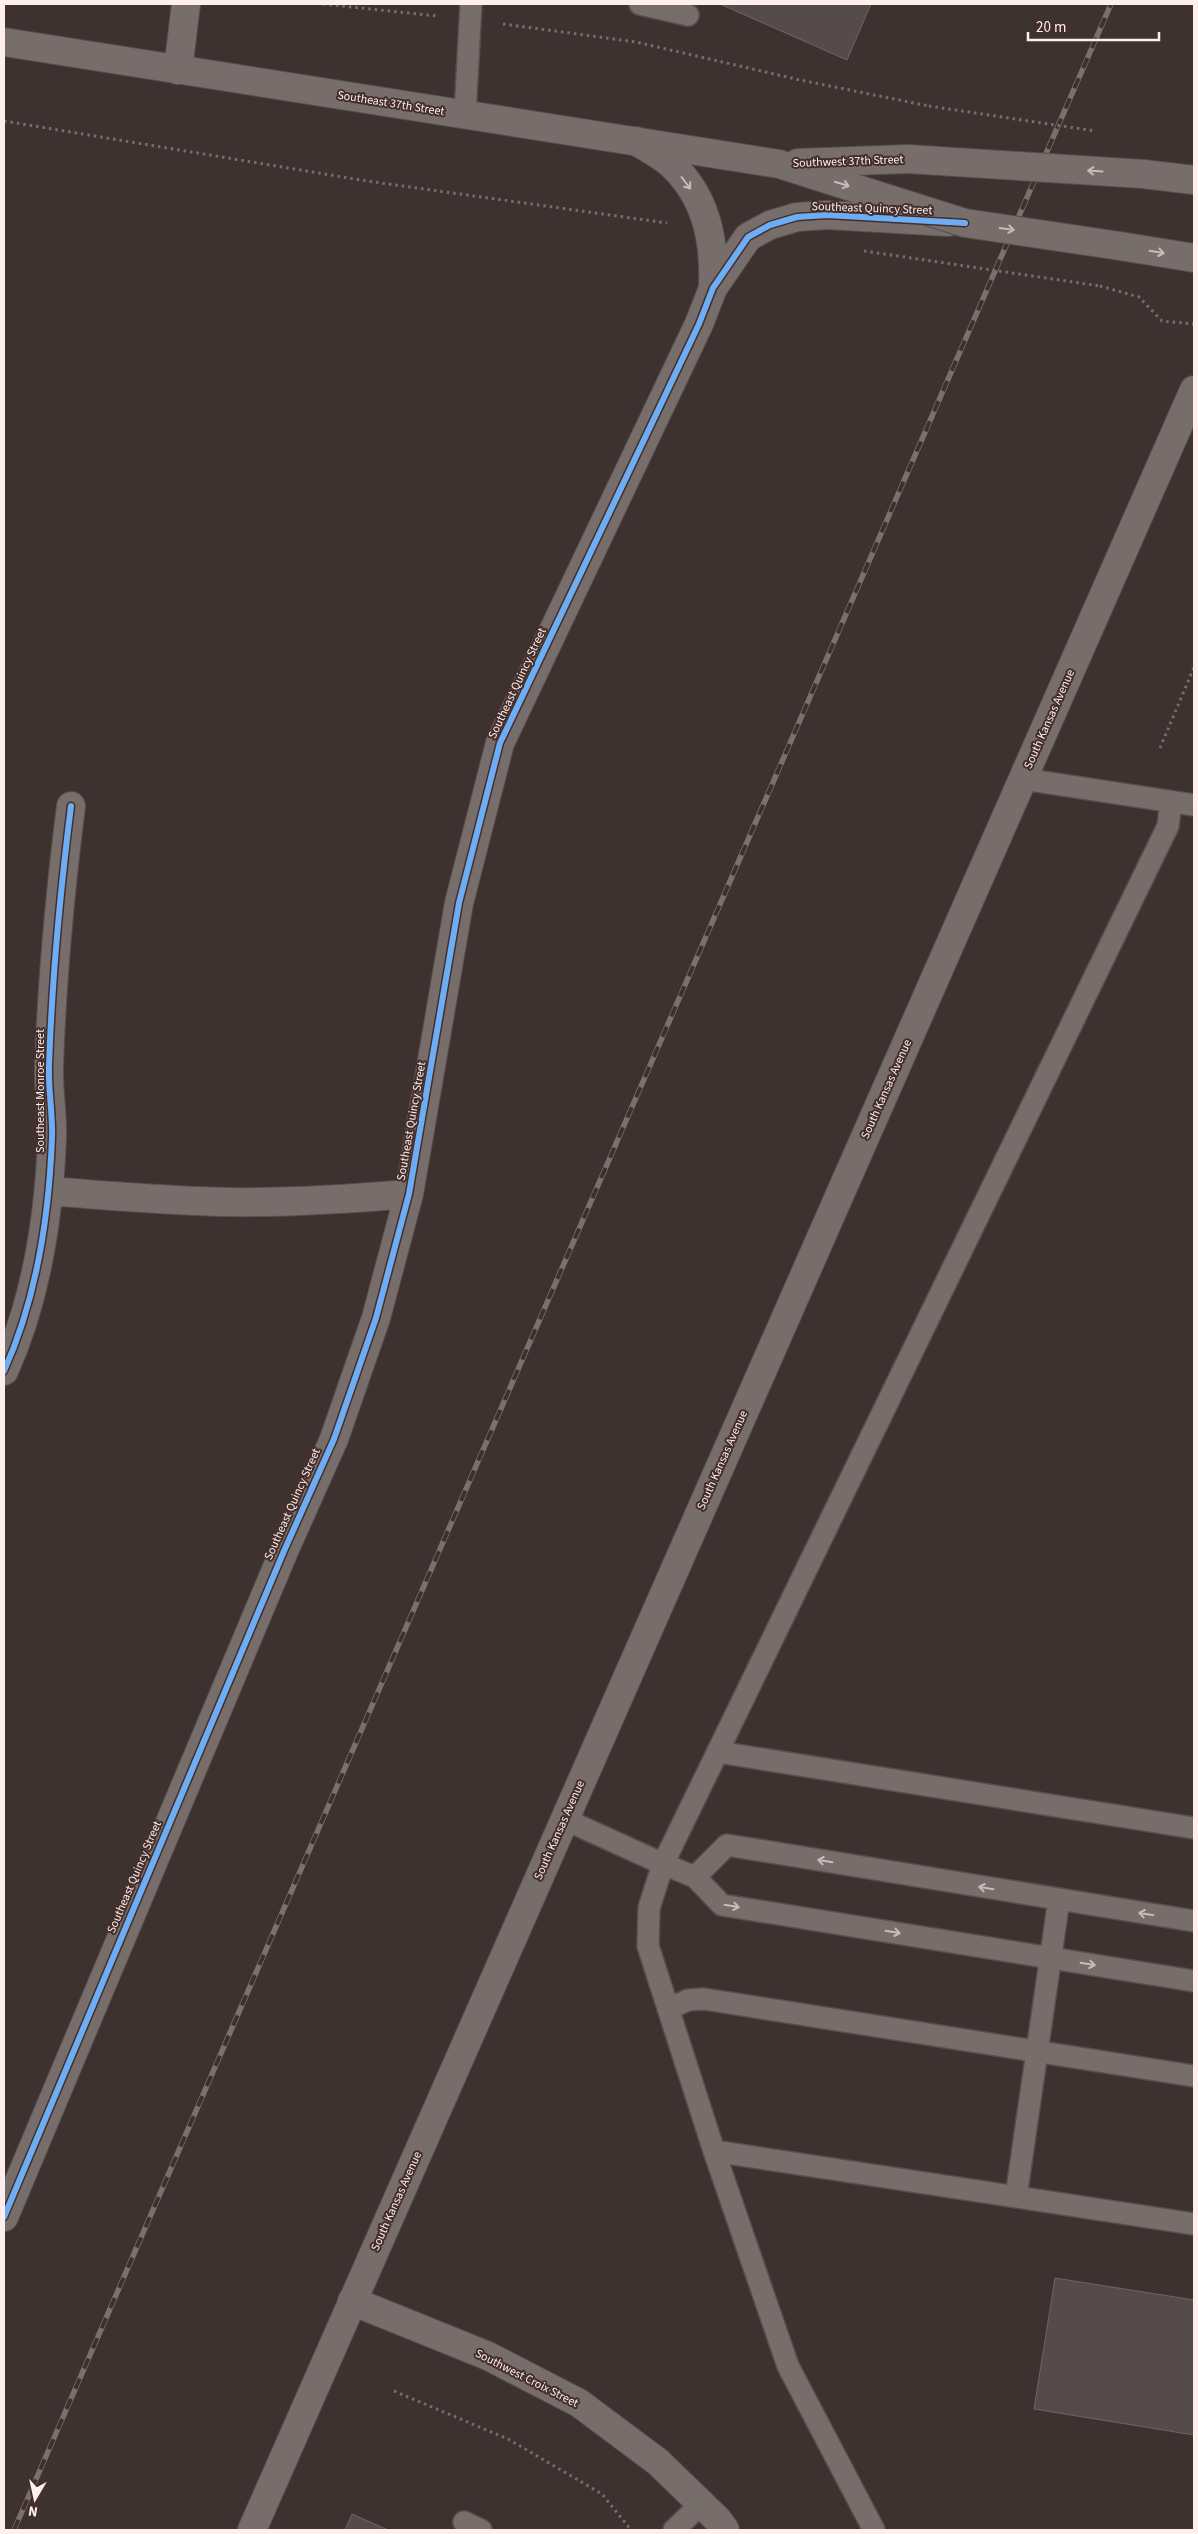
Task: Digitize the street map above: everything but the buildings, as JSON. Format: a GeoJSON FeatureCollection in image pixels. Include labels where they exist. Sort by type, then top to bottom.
{"type":"FeatureCollection","features":[{"type":"Feature","properties":{"kind":"main road"},"geometry":{"type":"LineString","coordinates":[[178,70],[186,4]]}},
{"type":"Feature","properties":{"kind":"main road","name":"Southeast 37th Street"},"geometry":{"type":"LineString","coordinates":[[4,42],[779,164]]}},
{"type":"Feature","properties":{"kind":"main road","name":"Southeast Quincy Street"},"geometry":{"type":"LineString","coordinates":[[636,141],[671,164],[688,184],[701,205],[710,229],[714,259],[713,288]]}},
{"type":"Feature","properties":{"kind":"main road","name":"Southwest 37th Street"},"geometry":{"type":"LineString","coordinates":[[779,164],[908,159],[1143,174],[1194,180]]}},
{"type":"Feature","properties":{"kind":"main road","name":"Southwest 37th Street"},"geometry":{"type":"LineString","coordinates":[[779,164],[887,209],[965,223],[1194,258]]}},
{"type":"Feature","properties":{"kind":"main road","name":"Southeast Quincy Street"},"geometry":{"type":"LineString","coordinates":[[4,2217],[284,1551],[334,1439],[376,1318],[409,1194],[459,903],[500,743],[699,324],[713,288],[748,238],[770,225],[797,217],[887,209]]}},
{"type":"Feature","properties":{"kind":"main road","name":"South Kansas Avenue"},"geometry":{"type":"LineString","coordinates":[[252,2530],[1194,390]]}},
{"type":"Feature","properties":{"kind":"main road","name":"Southeast Monroe Street"},"geometry":{"type":"LineString","coordinates":[[4,1371],[33,1287],[46,1223],[52,1136],[49,1069],[57,913],[71,806]]}},
{"type":"Feature","properties":{"kind":"main road"},"geometry":{"type":"LineString","coordinates":[[49,1191],[138,1199],[229,1202],[318,1201],[409,1194]]}},
{"type":"Feature","properties":{"kind":"main road","name":"Southwest Croix Street"},"geometry":{"type":"LineString","coordinates":[[352,2301],[488,2356],[579,2403],[658,2462],[725,2530]]}},
{"type":"Feature","properties":{"kind":"lane"},"geometry":{"type":"LineString","coordinates":[[640,4],[688,15]]}},
{"type":"Feature","properties":{"kind":"lane"},"geometry":{"type":"LineString","coordinates":[[465,114],[470,11]]}},
{"type":"Feature","properties":{"kind":"lane"},"geometry":{"type":"LineString","coordinates":[[1023,779],[1194,805]]}},
{"type":"Feature","properties":{"kind":"lane"},"geometry":{"type":"LineString","coordinates":[[874,2530],[788,2366],[714,2151],[648,1946],[649,1908],[664,1864],[1168,826],[1171,802]]}},
{"type":"Feature","properties":{"kind":"lane"},"geometry":{"type":"LineString","coordinates":[[718,1752],[1194,1828]]}},
{"type":"Feature","properties":{"kind":"lane"},"geometry":{"type":"LineString","coordinates":[[564,1819],[695,1877],[722,1904],[1194,1981]]}},
{"type":"Feature","properties":{"kind":"lane"},"geometry":{"type":"LineString","coordinates":[[695,1877],[727,1845],[1194,1921]]}},
{"type":"Feature","properties":{"kind":"lane"},"geometry":{"type":"LineString","coordinates":[[1016,2197],[1049,1958],[1059,1900]]}},
{"type":"Feature","properties":{"kind":"lane"},"geometry":{"type":"LineString","coordinates":[[668,2009],[688,2000],[704,1999],[1194,2076]]}},
{"type":"Feature","properties":{"kind":"lane"},"geometry":{"type":"LineString","coordinates":[[714,2151],[1194,2224]]}},
{"type":"Feature","properties":{"kind":"lane"},"geometry":{"type":"LineString","coordinates":[[674,2530],[701,2504]]}},
{"type":"Feature","properties":{"kind":"path"},"geometry":{"type":"LineString","coordinates":[[323,4],[470,11],[636,42],[800,80],[929,106],[1100,132]]}},
{"type":"Feature","properties":{"kind":"path"},"geometry":{"type":"LineString","coordinates":[[4,121],[367,181],[710,229]]}},
{"type":"Feature","properties":{"kind":"path"},"geometry":{"type":"LineString","coordinates":[[856,249],[1100,286],[1139,297],[1162,321],[1194,324]]}},
{"type":"Feature","properties":{"kind":"path"},"geometry":{"type":"LineString","coordinates":[[1160,748],[1194,667]]}},
{"type":"Feature","properties":{"kind":"path"},"geometry":{"type":"LineString","coordinates":[[394,2391],[508,2440],[602,2494],[631,2530]]}},
{"type":"Feature","properties":{"kind":"railway"},"geometry":{"type":"LineString","coordinates":[[14,2530],[1111,4]]}},
{"type":"Feature","properties":{"kind":"cycle path"},"geometry":{"type":"LineString","coordinates":[[4,2217],[284,1551],[334,1439],[376,1318],[409,1194],[459,903],[500,743],[699,324],[713,288],[748,237],[770,225],[797,217],[827,215],[965,223]]}},
{"type":"Feature","properties":{"kind":"cycle path"},"geometry":{"type":"LineString","coordinates":[[4,1371],[25,1315],[33,1286],[48,1197],[52,1138],[49,1075],[52,1000],[71,806]]}}]}
